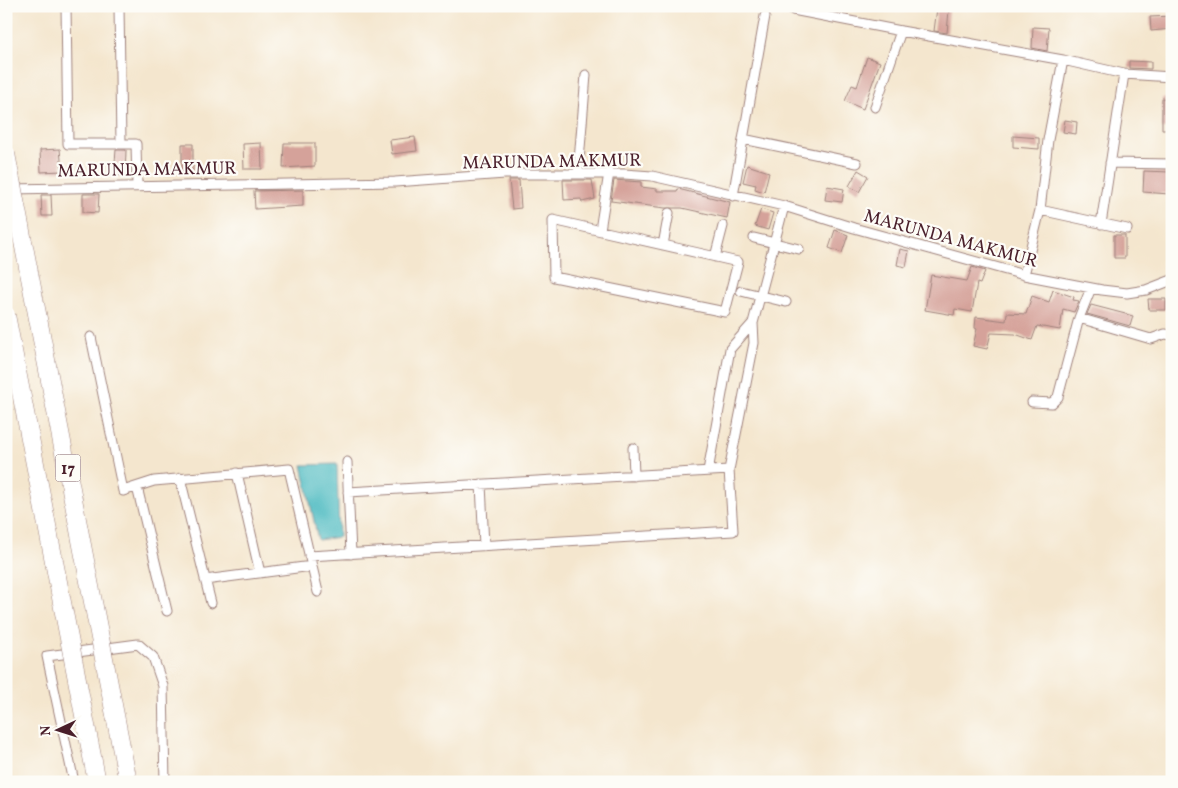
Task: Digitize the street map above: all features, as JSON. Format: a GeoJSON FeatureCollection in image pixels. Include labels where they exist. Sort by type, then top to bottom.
{"type":"FeatureCollection","features":[{"type":"Feature","properties":{"kind":"highway","name":"17"},"geometry":{"type":"LineString","coordinates":[[6,154],[128,782]]}},
{"type":"Feature","properties":{"kind":"highway","name":"17"},"geometry":{"type":"LineString","coordinates":[[6,315],[97,782]]}},
{"type":"Feature","properties":{"kind":"street"},"geometry":{"type":"LineString","coordinates":[[66,6],[68,144],[136,144],[137,185]]}},
{"type":"Feature","properties":{"kind":"street"},"geometry":{"type":"LineString","coordinates":[[119,6],[121,144]]}},
{"type":"Feature","properties":{"kind":"street"},"geometry":{"type":"LineString","coordinates":[[793,10],[1063,60],[1124,74],[1172,77]]}},
{"type":"Feature","properties":{"kind":"street"},"geometry":{"type":"LineString","coordinates":[[733,196],[765,16]]}},
{"type":"Feature","properties":{"kind":"street"},"geometry":{"type":"LineString","coordinates":[[875,107],[901,31]]}},
{"type":"Feature","properties":{"kind":"street"},"geometry":{"type":"LineString","coordinates":[[1024,275],[1040,210],[1048,140],[1063,60]]}},
{"type":"Feature","properties":{"kind":"street"},"geometry":{"type":"LineString","coordinates":[[1101,224],[1124,74]]}},
{"type":"Feature","properties":{"kind":"street"},"geometry":{"type":"LineString","coordinates":[[578,174],[586,75]]}},
{"type":"Feature","properties":{"kind":"street"},"geometry":{"type":"LineString","coordinates":[[743,139],[857,163]]}},
{"type":"Feature","properties":{"kind":"street"},"geometry":{"type":"LineString","coordinates":[[1110,163],[1172,164]]}},
{"type":"Feature","properties":{"kind":"street"},"geometry":{"type":"LineString","coordinates":[[600,230],[609,173]]}},
{"type":"Feature","properties":{"kind":"street","name":"MARUNDA MAKMUR"},"geometry":{"type":"LineString","coordinates":[[6,189],[137,185],[395,182],[505,174],[609,173],[652,176],[733,196],[784,206],[854,228],[1024,275],[1127,293],[1146,290],[1172,280]]}},
{"type":"Feature","properties":{"kind":"street"},"geometry":{"type":"LineString","coordinates":[[309,556],[733,531],[729,470],[754,342],[753,323],[784,206]]}},
{"type":"Feature","properties":{"kind":"street"},"geometry":{"type":"LineString","coordinates":[[1040,210],[1127,229]]}},
{"type":"Feature","properties":{"kind":"street"},"geometry":{"type":"LineString","coordinates":[[663,246],[669,213]]}},
{"type":"Feature","properties":{"kind":"street"},"geometry":{"type":"LineString","coordinates":[[553,220],[600,230],[738,262],[725,312],[554,277],[553,220]]}},
{"type":"Feature","properties":{"kind":"street"},"geometry":{"type":"LineString","coordinates":[[716,257],[723,226]]}},
{"type":"Feature","properties":{"kind":"street"},"geometry":{"type":"LineString","coordinates":[[754,238],[798,248]]}},
{"type":"Feature","properties":{"kind":"street"},"geometry":{"type":"LineString","coordinates":[[1032,402],[1052,403],[1058,397],[1079,318],[1091,288]]}},
{"type":"Feature","properties":{"kind":"street"},"geometry":{"type":"LineString","coordinates":[[741,291],[786,302]]}},
{"type":"Feature","properties":{"kind":"street"},"geometry":{"type":"LineString","coordinates":[[1079,318],[1151,338],[1165,334],[1172,335]]}},
{"type":"Feature","properties":{"kind":"street"},"geometry":{"type":"LineString","coordinates":[[708,471],[730,349],[753,323]]}},
{"type":"Feature","properties":{"kind":"street"},"geometry":{"type":"LineString","coordinates":[[91,337],[123,491],[154,480],[289,469],[318,592]]}},
{"type":"Feature","properties":{"kind":"street"},"geometry":{"type":"LineString","coordinates":[[633,448],[634,476]]}},
{"type":"Feature","properties":{"kind":"street"},"geometry":{"type":"LineString","coordinates":[[347,462],[351,554]]}},
{"type":"Feature","properties":{"kind":"street"},"geometry":{"type":"LineString","coordinates":[[348,492],[729,470]]}},
{"type":"Feature","properties":{"kind":"street"},"geometry":{"type":"LineString","coordinates":[[237,473],[260,573]]}},
{"type":"Feature","properties":{"kind":"street"},"geometry":{"type":"LineString","coordinates":[[180,478],[211,603]]}},
{"type":"Feature","properties":{"kind":"street"},"geometry":{"type":"LineString","coordinates":[[481,484],[484,546]]}},
{"type":"Feature","properties":{"kind":"street"},"geometry":{"type":"LineString","coordinates":[[136,486],[167,611]]}},
{"type":"Feature","properties":{"kind":"street"},"geometry":{"type":"LineString","coordinates":[[205,580],[312,566]]}},
{"type":"Feature","properties":{"kind":"street"},"geometry":{"type":"LineString","coordinates":[[74,782],[46,659],[50,654],[138,644],[153,657],[163,686],[165,782]]}},
{"type":"Feature","properties":{"kind":"water"},"geometry":{"type":"Polygon","coordinates":[[[337,464],[339,537],[318,540],[302,465],[337,464]]]}},
{"type":"Feature","properties":{"kind":"building"},"geometry":{"type":"Polygon","coordinates":[[[937,8],[949,10],[947,33],[934,31],[937,8]]]}},
{"type":"Feature","properties":{"kind":"building"},"geometry":{"type":"Polygon","coordinates":[[[1172,16],[1172,29],[1151,31],[1150,17],[1172,16]]]}},
{"type":"Feature","properties":{"kind":"building"},"geometry":{"type":"Polygon","coordinates":[[[1033,27],[1049,28],[1047,51],[1032,48],[1033,27]]]}},
{"type":"Feature","properties":{"kind":"building"},"geometry":{"type":"Polygon","coordinates":[[[867,57],[880,62],[863,109],[845,101],[852,85],[857,87],[867,57]]]}},
{"type":"Feature","properties":{"kind":"building"},"geometry":{"type":"Polygon","coordinates":[[[1129,61],[1151,62],[1151,69],[1129,68],[1129,61]]]}},
{"type":"Feature","properties":{"kind":"building"},"geometry":{"type":"Polygon","coordinates":[[[1162,98],[1172,99],[1172,129],[1162,129],[1162,98]]]}},
{"type":"Feature","properties":{"kind":"building"},"geometry":{"type":"Polygon","coordinates":[[[1065,120],[1077,122],[1076,134],[1063,132],[1065,120]]]}},
{"type":"Feature","properties":{"kind":"building"},"geometry":{"type":"Polygon","coordinates":[[[1013,136],[1039,138],[1039,149],[1013,147],[1013,136]]]}},
{"type":"Feature","properties":{"kind":"building"},"geometry":{"type":"Polygon","coordinates":[[[415,137],[417,151],[392,154],[390,140],[415,137]]]}},
{"type":"Feature","properties":{"kind":"building"},"geometry":{"type":"Polygon","coordinates":[[[261,143],[262,169],[244,169],[243,144],[261,143]]]}},
{"type":"Feature","properties":{"kind":"building"},"geometry":{"type":"Polygon","coordinates":[[[284,143],[315,143],[315,166],[283,168],[284,143]]]}},
{"type":"Feature","properties":{"kind":"building"},"geometry":{"type":"Polygon","coordinates":[[[182,144],[193,144],[193,171],[182,171],[182,144]]]}},
{"type":"Feature","properties":{"kind":"building"},"geometry":{"type":"Polygon","coordinates":[[[60,149],[62,171],[41,172],[40,150],[60,149]]]}},
{"type":"Feature","properties":{"kind":"building"},"geometry":{"type":"Polygon","coordinates":[[[116,150],[126,150],[125,176],[114,175],[116,150]]]}},
{"type":"Feature","properties":{"kind":"building"},"geometry":{"type":"Polygon","coordinates":[[[747,165],[769,172],[764,192],[755,189],[756,185],[743,182],[747,165]]]}},
{"type":"Feature","properties":{"kind":"building"},"geometry":{"type":"Polygon","coordinates":[[[858,170],[868,176],[859,192],[849,186],[858,170]]]}},
{"type":"Feature","properties":{"kind":"building"},"geometry":{"type":"Polygon","coordinates":[[[1144,171],[1170,172],[1169,194],[1143,192],[1144,171]]]}},
{"type":"Feature","properties":{"kind":"building"},"geometry":{"type":"Polygon","coordinates":[[[509,180],[519,180],[521,208],[512,209],[509,180]]]}},
{"type":"Feature","properties":{"kind":"building"},"geometry":{"type":"Polygon","coordinates":[[[563,180],[592,180],[595,199],[582,202],[581,199],[564,200],[563,180]]]}},
{"type":"Feature","properties":{"kind":"building"},"geometry":{"type":"Polygon","coordinates":[[[614,180],[641,182],[641,187],[657,189],[657,191],[677,191],[678,189],[730,202],[727,218],[682,208],[665,208],[611,201],[614,180]]]}},
{"type":"Feature","properties":{"kind":"building"},"geometry":{"type":"Polygon","coordinates":[[[827,186],[844,189],[842,202],[825,200],[827,186]]]}},
{"type":"Feature","properties":{"kind":"building"},"geometry":{"type":"Polygon","coordinates":[[[303,190],[303,206],[255,209],[254,191],[303,190]]]}},
{"type":"Feature","properties":{"kind":"building"},"geometry":{"type":"Polygon","coordinates":[[[83,194],[99,194],[98,213],[83,212],[83,194]]]}},
{"type":"Feature","properties":{"kind":"building"},"geometry":{"type":"Polygon","coordinates":[[[41,195],[51,195],[52,216],[42,216],[41,195]]]}},
{"type":"Feature","properties":{"kind":"building"},"geometry":{"type":"Polygon","coordinates":[[[761,209],[773,213],[768,230],[755,226],[761,209]]]}},
{"type":"Feature","properties":{"kind":"building"},"geometry":{"type":"Polygon","coordinates":[[[835,230],[848,235],[842,253],[829,248],[835,230]]]}},
{"type":"Feature","properties":{"kind":"building"},"geometry":{"type":"Polygon","coordinates":[[[1114,235],[1125,235],[1125,258],[1114,258],[1114,235]]]}},
{"type":"Feature","properties":{"kind":"building"},"geometry":{"type":"Polygon","coordinates":[[[900,249],[909,251],[906,267],[897,265],[900,249]]]}},
{"type":"Feature","properties":{"kind":"building"},"geometry":{"type":"Polygon","coordinates":[[[972,267],[985,271],[980,284],[977,283],[972,312],[955,309],[954,315],[925,310],[931,275],[967,281],[972,267]]]}},
{"type":"Feature","properties":{"kind":"building"},"geometry":{"type":"Polygon","coordinates":[[[1053,290],[1074,297],[1073,300],[1079,301],[1074,312],[1063,309],[1060,330],[1037,326],[1032,340],[1015,334],[991,333],[987,349],[973,346],[977,329],[975,328],[976,317],[1006,321],[1007,313],[1026,314],[1032,296],[1049,302],[1053,290]]]}},
{"type":"Feature","properties":{"kind":"building"},"geometry":{"type":"Polygon","coordinates":[[[1148,299],[1166,299],[1166,310],[1149,310],[1148,299]]]}},
{"type":"Feature","properties":{"kind":"building"},"geometry":{"type":"Polygon","coordinates":[[[1091,305],[1133,316],[1130,326],[1087,314],[1091,305]]]}}]}
